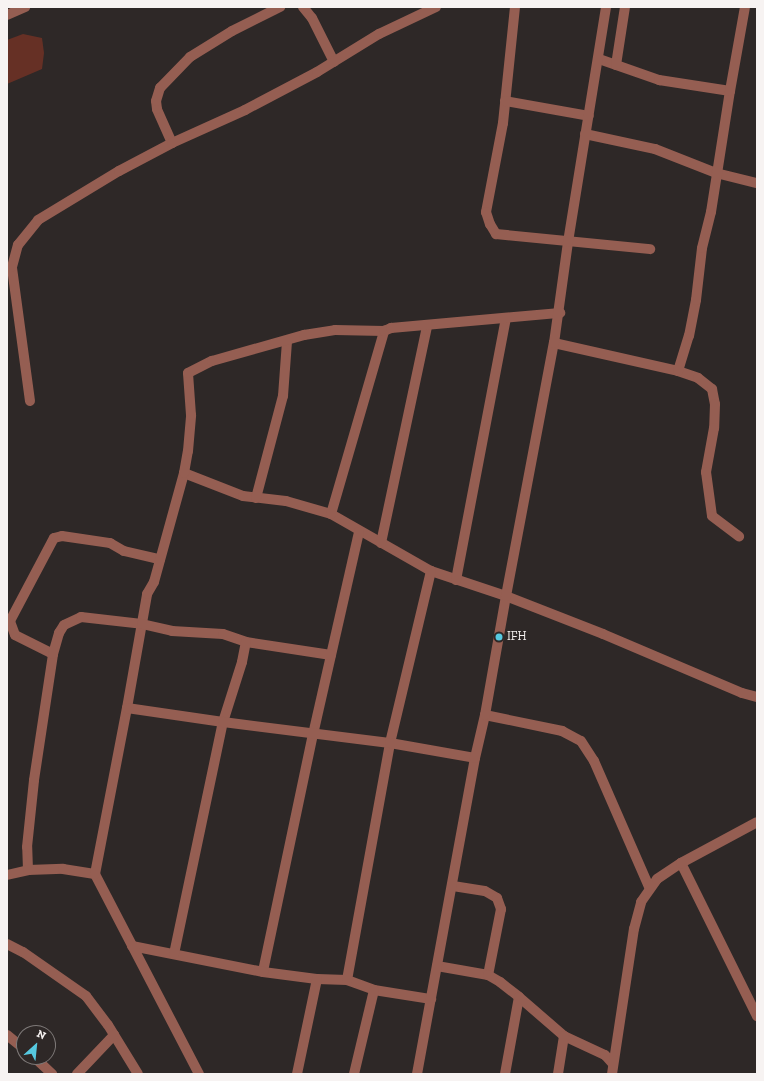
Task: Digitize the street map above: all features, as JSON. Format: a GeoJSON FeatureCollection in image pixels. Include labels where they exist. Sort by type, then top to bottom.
{"type":"FeatureCollection","features":[{"type":"Feature","properties":{"kind":"street"},"geometry":{"type":"LineString","coordinates":[[7,16],[25,7]]}},
{"type":"Feature","properties":{"kind":"street"},"geometry":{"type":"LineString","coordinates":[[172,142],[157,109],[156,101],[160,88],[190,57],[232,31],[280,7]]}},
{"type":"Feature","properties":{"kind":"street"},"geometry":{"type":"LineString","coordinates":[[303,7],[312,18],[334,62]]}},
{"type":"Feature","properties":{"kind":"street"},"geometry":{"type":"LineString","coordinates":[[30,401],[12,267],[18,245],[38,220],[119,171],[172,142],[245,110],[334,62],[379,34],[436,7]]}},
{"type":"Feature","properties":{"kind":"street"},"geometry":{"type":"LineString","coordinates":[[515,7],[505,101],[486,212],[490,224],[496,234],[650,249]]}},
{"type":"Feature","properties":{"kind":"street"},"geometry":{"type":"LineString","coordinates":[[418,1074],[475,758],[485,715],[560,313],[568,242],[585,134],[599,59],[606,7]]}},
{"type":"Feature","properties":{"kind":"street"},"geometry":{"type":"LineString","coordinates":[[616,65],[625,7]]}},
{"type":"Feature","properties":{"kind":"street"},"geometry":{"type":"LineString","coordinates":[[678,371],[690,329],[696,300],[702,248],[711,212],[716,173],[722,152],[730,91],[745,7]]}},
{"type":"Feature","properties":{"kind":"street"},"geometry":{"type":"LineString","coordinates":[[599,59],[659,80],[730,91]]}},
{"type":"Feature","properties":{"kind":"street"},"geometry":{"type":"LineString","coordinates":[[505,101],[589,116]]}},
{"type":"Feature","properties":{"kind":"street"},"geometry":{"type":"LineString","coordinates":[[585,134],[655,149],[716,173],[756,183]]}},
{"type":"Feature","properties":{"kind":"street"},"geometry":{"type":"LineString","coordinates":[[199,1074],[95,874],[128,708],[147,594],[154,582],[184,474],[188,451],[191,415],[188,372],[212,361],[304,335],[335,330],[384,331],[391,328],[506,319],[560,313]]}},
{"type":"Feature","properties":{"kind":"street"},"geometry":{"type":"LineString","coordinates":[[456,580],[506,319]]}},
{"type":"Feature","properties":{"kind":"street"},"geometry":{"type":"LineString","coordinates":[[380,543],[427,326]]}},
{"type":"Feature","properties":{"kind":"street"},"geometry":{"type":"LineString","coordinates":[[331,514],[384,331]]}},
{"type":"Feature","properties":{"kind":"street"},"geometry":{"type":"LineString","coordinates":[[256,498],[283,396],[287,341]]}},
{"type":"Feature","properties":{"kind":"street"},"geometry":{"type":"LineString","coordinates":[[554,343],[678,371],[698,378],[712,389],[715,404],[714,428],[706,472],[712,516],[739,536]]}},
{"type":"Feature","properties":{"kind":"street"},"geometry":{"type":"LineString","coordinates":[[184,474],[243,496],[286,501],[331,514],[359,532],[431,571],[506,596],[603,634],[742,693],[757,697]]}},
{"type":"Feature","properties":{"kind":"street"},"geometry":{"type":"LineString","coordinates":[[263,972],[313,734],[359,532]]}},
{"type":"Feature","properties":{"kind":"street"},"geometry":{"type":"LineString","coordinates":[[53,654],[15,635],[10,621],[54,538],[62,536],[110,543],[124,551],[160,559]]}},
{"type":"Feature","properties":{"kind":"street"},"geometry":{"type":"LineString","coordinates":[[347,980],[390,743],[431,571]]}},
{"type":"Feature","properties":{"kind":"street"},"geometry":{"type":"LineString","coordinates":[[28,870],[27,847],[34,780],[53,654],[64,625],[81,617],[142,624],[172,631],[223,634],[246,642],[331,655]]}},
{"type":"Feature","properties":{"kind":"street"},"geometry":{"type":"LineString","coordinates":[[174,954],[223,722],[242,662],[246,642]]}},
{"type":"Feature","properties":{"kind":"street"},"geometry":{"type":"LineString","coordinates":[[128,708],[223,722],[390,743],[475,758]]}},
{"type":"Feature","properties":{"kind":"street"},"geometry":{"type":"LineString","coordinates":[[485,715],[562,731],[581,741],[594,761],[649,887]]}},
{"type":"Feature","properties":{"kind":"street"},"geometry":{"type":"LineString","coordinates":[[613,1069],[634,929],[641,902],[649,887],[657,879],[681,863],[757,822]]}},
{"type":"Feature","properties":{"kind":"street"},"geometry":{"type":"LineString","coordinates":[[681,863],[757,1016]]}},
{"type":"Feature","properties":{"kind":"street"},"geometry":{"type":"LineString","coordinates":[[7,875],[28,870],[63,868],[95,874]]}},
{"type":"Feature","properties":{"kind":"street"},"geometry":{"type":"LineString","coordinates":[[453,886],[484,891],[497,898],[501,909],[488,976]]}},
{"type":"Feature","properties":{"kind":"street"},"geometry":{"type":"LineString","coordinates":[[7,944],[23,952],[86,996],[114,1035],[138,1074]]}},
{"type":"Feature","properties":{"kind":"street"},"geometry":{"type":"LineString","coordinates":[[132,946],[263,972],[317,979],[347,980],[374,990],[431,999]]}},
{"type":"Feature","properties":{"kind":"street"},"geometry":{"type":"LineString","coordinates":[[437,966],[488,976],[500,982],[564,1036],[604,1055],[613,1069]]}},
{"type":"Feature","properties":{"kind":"street"},"geometry":{"type":"LineString","coordinates":[[297,1074],[317,979]]}},
{"type":"Feature","properties":{"kind":"street"},"geometry":{"type":"LineString","coordinates":[[354,1074],[374,990]]}},
{"type":"Feature","properties":{"kind":"street"},"geometry":{"type":"LineString","coordinates":[[505,1074],[519,997]]}},
{"type":"Feature","properties":{"kind":"street"},"geometry":{"type":"LineString","coordinates":[[7,1035],[16,1042]]}},
{"type":"Feature","properties":{"kind":"street"},"geometry":{"type":"LineString","coordinates":[[76,1074],[114,1035]]}},
{"type":"Feature","properties":{"kind":"street"},"geometry":{"type":"LineString","coordinates":[[558,1074],[564,1036]]}},
{"type":"Feature","properties":{"kind":"street"},"geometry":{"type":"LineString","coordinates":[[42,1065],[52,1074]]}},
{"type":"Feature","properties":{"kind":"shaded area"},"geometry":{"type":"Polygon","coordinates":[[[23,34],[42,38],[44,53],[42,69],[7,84],[7,40],[23,34]]]}},
{"type":"Feature","properties":{"kind":"place","name":"IFH"},"geometry":{"type":"Point","coordinates":[499,637]}}]}
